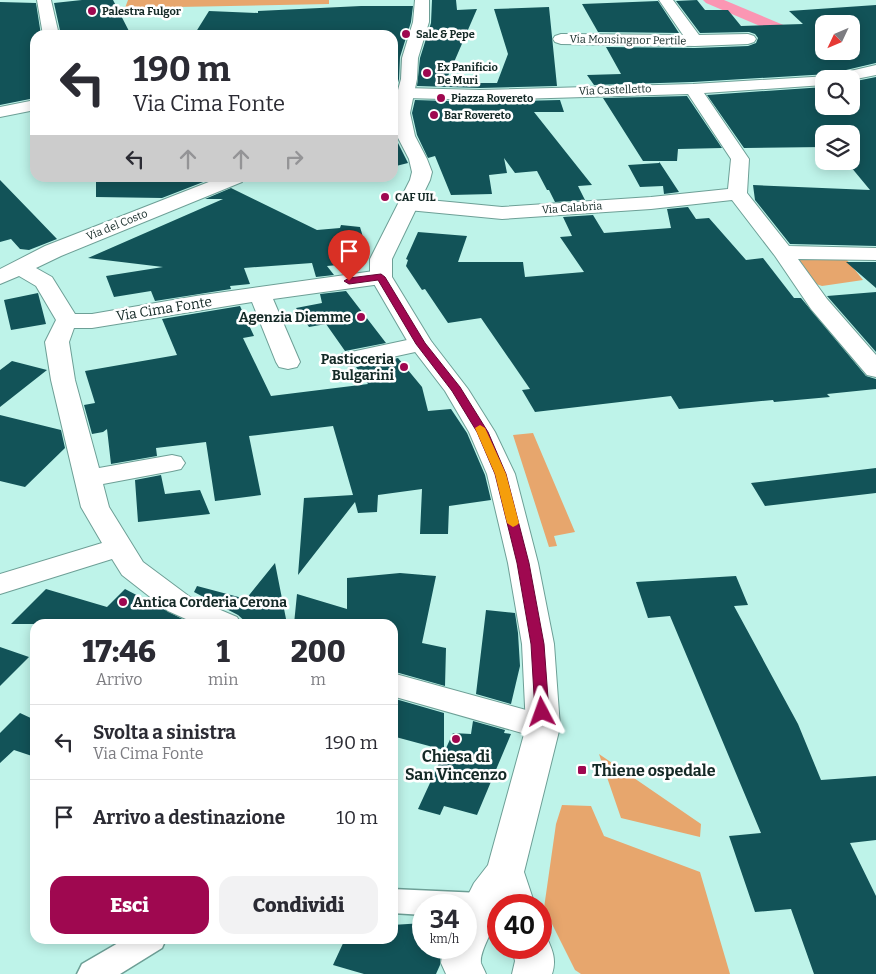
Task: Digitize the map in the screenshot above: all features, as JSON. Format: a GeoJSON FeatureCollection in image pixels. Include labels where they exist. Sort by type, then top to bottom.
{"type":"FeatureCollection","features":[{"type":"Feature","properties":{"kind":"street"},"geometry":{"type":"LineString","coordinates":[[398,115],[406,93],[410,58],[421,22],[422,0]]}},
{"type":"Feature","properties":{"kind":"street","name":"Via Monsingnor Pertile"},"geometry":{"type":"LineString","coordinates":[[666,0],[695,41]]}},
{"type":"Feature","properties":{"kind":"street"},"geometry":{"type":"LineString","coordinates":[[43,1],[50,30]]}},
{"type":"Feature","properties":{"kind":"street","name":"Via Monsingnor Pertile"},"geometry":{"type":"LineString","coordinates":[[561,39],[748,40]]}},
{"type":"Feature","properties":{"kind":"street"},"geometry":{"type":"LineString","coordinates":[[860,74],[876,70]]}},
{"type":"Feature","properties":{"kind":"street","name":"Via Castelletto"},"geometry":{"type":"LineString","coordinates":[[406,93],[480,95],[693,88],[815,81]]}},
{"type":"Feature","properties":{"kind":"street"},"geometry":{"type":"LineString","coordinates":[[693,88],[740,158],[737,194],[820,304],[876,370]]}},
{"type":"Feature","properties":{"kind":"street"},"geometry":{"type":"LineString","coordinates":[[0,112],[30,106]]}},
{"type":"Feature","properties":{"kind":"street"},"geometry":{"type":"LineString","coordinates":[[398,120],[418,159],[422,172],[420,180],[381,258],[381,277],[421,344],[456,390],[482,432],[500,474],[523,563],[538,644],[544,727],[478,933],[398,903]]}},
{"type":"Feature","properties":{"kind":"street","name":"Via del Costo"},"geometry":{"type":"LineString","coordinates":[[7,271],[225,182]]}},
{"type":"Feature","properties":{"kind":"street","name":"Via Calabria"},"geometry":{"type":"LineString","coordinates":[[408,204],[502,213],[642,204],[737,194]]}},
{"type":"Feature","properties":{"kind":"street"},"geometry":{"type":"LineString","coordinates":[[782,252],[876,254]]}},
{"type":"Feature","properties":{"kind":"street"},"geometry":{"type":"LineString","coordinates":[[7,271],[44,282],[68,321],[64,325],[57,342],[63,380],[95,507],[132,568],[179,604],[214,619]]}},
{"type":"Feature","properties":{"kind":"street","name":"Via Cima Fonte"},"geometry":{"type":"LineString","coordinates":[[68,321],[92,321],[196,302],[381,277]]}},
{"type":"Feature","properties":{"kind":"street"},"geometry":{"type":"LineString","coordinates":[[260,294],[288,362]]}},
{"type":"Feature","properties":{"kind":"street"},"geometry":{"type":"LineString","coordinates":[[351,359],[421,344]]}},
{"type":"Feature","properties":{"kind":"street"},"geometry":{"type":"LineString","coordinates":[[88,478],[172,463]]}},
{"type":"Feature","properties":{"kind":"street"},"geometry":{"type":"LineString","coordinates":[[0,584],[120,547]]}},
{"type":"Feature","properties":{"kind":"street"},"geometry":{"type":"LineString","coordinates":[[398,686],[544,727]]}},
{"type":"Feature","properties":{"kind":"street"},"geometry":{"type":"LineString","coordinates":[[93,974],[143,944]]}},
{"type":"Feature","properties":{"kind":"shaded area"},"geometry":{"type":"Polygon","coordinates":[[[128,0],[329,0],[329,4],[125,8],[128,0]]]}},
{"type":"Feature","properties":{"kind":"shaded area"},"geometry":{"type":"Polygon","coordinates":[[[843,255],[863,280],[822,286],[813,283],[793,256],[843,255]]]}},
{"type":"Feature","properties":{"kind":"shaded area"},"geometry":{"type":"Polygon","coordinates":[[[533,433],[575,532],[554,536],[557,546],[549,547],[513,435],[533,433]]]}},
{"type":"Feature","properties":{"kind":"shaded area"},"geometry":{"type":"Polygon","coordinates":[[[599,754],[701,824],[700,837],[621,818],[599,754]]]}},
{"type":"Feature","properties":{"kind":"shaded area"},"geometry":{"type":"Polygon","coordinates":[[[562,805],[591,806],[604,836],[700,872],[730,974],[581,974],[575,970],[552,924],[552,894],[546,894],[556,824],[562,805]]]}},
{"type":"Feature","properties":{"kind":"building","name":"Palestra Fulgor"},"geometry":{"type":"Polygon","coordinates":[[[82,0],[113,0],[128,30],[60,30],[54,3],[82,0]]]}},
{"type":"Feature","properties":{"kind":"building"},"geometry":{"type":"Polygon","coordinates":[[[432,0],[456,0],[457,10],[477,9],[445,83],[497,83],[508,54],[494,9],[549,7],[557,86],[480,88],[417,86],[420,58],[431,23],[432,0]]]}},
{"type":"Feature","properties":{"kind":"building"},"geometry":{"type":"Polygon","coordinates":[[[697,0],[705,10],[728,10],[741,26],[803,24],[789,11],[876,5],[876,63],[846,70],[815,70],[815,75],[693,82],[594,85],[587,75],[621,74],[606,47],[695,48],[748,46],[756,43],[758,38],[755,34],[749,32],[700,33],[676,1],[697,0]]]}},
{"type":"Feature","properties":{"kind":"building"},"geometry":{"type":"Polygon","coordinates":[[[658,1],[679,33],[598,32],[582,4],[658,1]]]}},
{"type":"Feature","properties":{"kind":"building"},"geometry":{"type":"Polygon","coordinates":[[[0,2],[36,3],[40,30],[30,30],[30,99],[0,105],[0,2]]]}},
{"type":"Feature","properties":{"kind":"building"},"geometry":{"type":"Polygon","coordinates":[[[361,6],[413,6],[411,22],[400,57],[398,82],[398,30],[197,30],[209,11],[258,13],[258,11],[361,6]]]}},
{"type":"Feature","properties":{"kind":"building"},"geometry":{"type":"Polygon","coordinates":[[[876,77],[876,246],[790,244],[755,200],[753,185],[870,190],[853,170],[860,170],[860,125],[815,125],[815,147],[744,148],[707,95],[815,88],[815,115],[860,115],[860,80],[876,77]]]}},
{"type":"Feature","properties":{"kind":"building"},"geometry":{"type":"Polygon","coordinates":[[[687,96],[722,148],[678,149],[677,161],[643,161],[603,98],[687,96]]]}},
{"type":"Feature","properties":{"kind":"building"},"geometry":{"type":"Polygon","coordinates":[[[415,100],[480,102],[560,100],[564,112],[534,112],[592,185],[578,186],[585,200],[555,202],[537,171],[515,173],[504,158],[507,173],[489,175],[492,194],[451,195],[435,156],[428,158],[417,135],[412,113],[415,100]]]}},
{"type":"Feature","properties":{"kind":"building"},"geometry":{"type":"Polygon","coordinates":[[[398,143],[408,163],[398,166],[398,143]]]}},
{"type":"Feature","properties":{"kind":"building"},"geometry":{"type":"Polygon","coordinates":[[[659,162],[679,192],[664,194],[663,186],[640,187],[628,165],[659,162]]]}},
{"type":"Feature","properties":{"kind":"building"},"geometry":{"type":"Polygon","coordinates":[[[0,180],[57,239],[29,250],[20,249],[11,239],[0,242],[0,180]]]}},
{"type":"Feature","properties":{"kind":"building"},"geometry":{"type":"Polygon","coordinates":[[[96,182],[203,182],[162,198],[96,197],[96,182]]]}},
{"type":"Feature","properties":{"kind":"building"},"geometry":{"type":"Polygon","coordinates":[[[231,188],[317,230],[340,228],[341,225],[360,227],[366,247],[345,249],[349,264],[327,266],[334,275],[316,277],[312,263],[244,268],[250,284],[230,286],[231,289],[155,301],[151,291],[114,297],[106,276],[163,267],[88,258],[223,199],[205,199],[231,188]]]}},
{"type":"Feature","properties":{"kind":"building"},"geometry":{"type":"Polygon","coordinates":[[[688,207],[696,219],[709,218],[746,260],[763,258],[794,298],[801,298],[866,376],[876,379],[876,389],[827,394],[830,397],[774,402],[773,400],[679,409],[671,396],[535,412],[522,390],[530,389],[481,318],[448,323],[425,289],[422,290],[406,266],[408,260],[406,259],[418,232],[467,236],[458,262],[523,262],[525,277],[584,272],[560,237],[572,236],[563,217],[593,215],[604,233],[671,228],[667,209],[688,207]]]}},
{"type":"Feature","properties":{"kind":"building"},"geometry":{"type":"Polygon","coordinates":[[[846,262],[876,262],[876,288],[846,262]]]}},
{"type":"Feature","properties":{"kind":"building"},"geometry":{"type":"Polygon","coordinates":[[[346,291],[386,343],[345,351],[326,324],[309,327],[296,308],[322,303],[320,294],[346,291]]]}},
{"type":"Feature","properties":{"kind":"building"},"geometry":{"type":"Polygon","coordinates":[[[876,292],[876,352],[827,296],[876,292]]]}},
{"type":"Feature","properties":{"kind":"building"},"geometry":{"type":"Polygon","coordinates":[[[38,293],[46,324],[11,330],[4,300],[38,293]]]}},
{"type":"Feature","properties":{"kind":"building"},"geometry":{"type":"Polygon","coordinates":[[[240,306],[254,336],[243,338],[271,396],[368,384],[356,367],[398,358],[422,387],[428,411],[451,409],[467,433],[485,475],[491,500],[449,506],[448,534],[420,534],[422,489],[378,495],[377,512],[358,513],[355,502],[298,575],[304,498],[353,495],[333,426],[249,436],[261,495],[215,501],[206,442],[156,448],[157,456],[111,464],[107,429],[103,432],[92,434],[84,405],[95,403],[85,371],[177,355],[162,319],[240,306]]]}},
{"type":"Feature","properties":{"kind":"building"},"geometry":{"type":"Polygon","coordinates":[[[12,361],[47,370],[0,407],[0,370],[12,361]]]}},
{"type":"Feature","properties":{"kind":"building"},"geometry":{"type":"Polygon","coordinates":[[[0,415],[61,430],[65,448],[25,487],[0,481],[0,415]]]}},
{"type":"Feature","properties":{"kind":"building"},"geometry":{"type":"Polygon","coordinates":[[[876,468],[876,493],[765,506],[751,483],[876,468]]]}},
{"type":"Feature","properties":{"kind":"building"},"geometry":{"type":"Polygon","coordinates":[[[161,475],[165,494],[200,490],[210,514],[138,522],[135,480],[161,475]]]}},
{"type":"Feature","properties":{"kind":"building"},"geometry":{"type":"Polygon","coordinates":[[[275,563],[286,619],[242,619],[194,592],[197,586],[246,599],[275,563]]]}},
{"type":"Feature","properties":{"kind":"building"},"geometry":{"type":"Polygon","coordinates":[[[400,573],[436,576],[422,643],[446,648],[445,686],[398,673],[398,619],[294,619],[297,594],[347,609],[347,578],[400,573]]]}},
{"type":"Feature","properties":{"kind":"building"},"geometry":{"type":"Polygon","coordinates":[[[736,576],[748,605],[734,606],[798,724],[821,780],[876,776],[876,840],[850,843],[876,896],[876,974],[814,974],[791,909],[755,912],[729,836],[761,833],[670,616],[648,618],[636,582],[736,576]]]}},
{"type":"Feature","properties":{"kind":"building"},"geometry":{"type":"Polygon","coordinates":[[[46,589],[107,607],[125,589],[182,619],[30,619],[30,624],[11,624],[46,589]]]}},
{"type":"Feature","properties":{"kind":"building"},"geometry":{"type":"Polygon","coordinates":[[[486,610],[515,613],[520,666],[511,704],[476,694],[486,610]]]}},
{"type":"Feature","properties":{"kind":"building"},"geometry":{"type":"Polygon","coordinates":[[[0,647],[29,657],[0,686],[0,647]]]}},
{"type":"Feature","properties":{"kind":"building"},"geometry":{"type":"Polygon","coordinates":[[[398,700],[444,713],[444,750],[398,738],[398,700]]]}},
{"type":"Feature","properties":{"kind":"building"},"geometry":{"type":"Polygon","coordinates":[[[20,713],[30,718],[30,755],[14,750],[0,763],[0,733],[20,713]]]}},
{"type":"Feature","properties":{"kind":"building"},"geometry":{"type":"Polygon","coordinates":[[[473,721],[505,730],[504,733],[511,734],[477,815],[444,806],[440,815],[418,809],[453,733],[471,734],[473,721]]]}},
{"type":"Feature","properties":{"kind":"building"},"geometry":{"type":"Polygon","coordinates":[[[412,924],[412,959],[440,959],[436,974],[364,974],[333,965],[343,944],[398,944],[398,925],[412,924]]]}},
{"type":"Feature","properties":{"kind":"waterway"},"geometry":{"type":"LineString","coordinates":[[711,0],[806,40]]}},
{"type":"Feature","properties":{"kind":"slow traffic"},"geometry":{"type":"LineString","coordinates":[[480,428],[500,474],[513,523]]}},
{"type":"Feature","properties":{"kind":"place","name":"Palestra Fulgor"},"geometry":{"type":"Point","coordinates":[92,11]}},
{"type":"Feature","properties":{"kind":"place","name":"Sale & Pepe"},"geometry":{"type":"Point","coordinates":[406,34]}},
{"type":"Feature","properties":{"kind":"place","name":"Ex Panificio De Muri"},"geometry":{"type":"Point","coordinates":[427,73]}},
{"type":"Feature","properties":{"kind":"place","name":"Piazza Rovereto"},"geometry":{"type":"Point","coordinates":[441,98]}},
{"type":"Feature","properties":{"kind":"place","name":"Bar Rovereto"},"geometry":{"type":"Point","coordinates":[434,115]}},
{"type":"Feature","properties":{"kind":"place","name":"CAF UIL"},"geometry":{"type":"Point","coordinates":[385,197]}},
{"type":"Feature","properties":{"kind":"place","name":"Agenzia Diemme"},"geometry":{"type":"Point","coordinates":[361,317]}},
{"type":"Feature","properties":{"kind":"place","name":"Pasticceria Bulgarini"},"geometry":{"type":"Point","coordinates":[404,367]}},
{"type":"Feature","properties":{"kind":"place","name":"Antica Corderia Cerona"},"geometry":{"type":"Point","coordinates":[123,602]}},
{"type":"Feature","properties":{"kind":"place","name":"Chiesa di San Vincenzo"},"geometry":{"type":"Point","coordinates":[456,739]}},
{"type":"Feature","properties":{"kind":"place","name":"Thiene ospedale"},"geometry":{"type":"Point","coordinates":[582,770]}},
{"type":"Feature","properties":{"kind":"route"},"geometry":{"type":"LineString","coordinates":[[349,281],[381,277],[421,344],[456,390],[482,432],[500,474],[523,563],[538,644],[542,712]]}}]}
